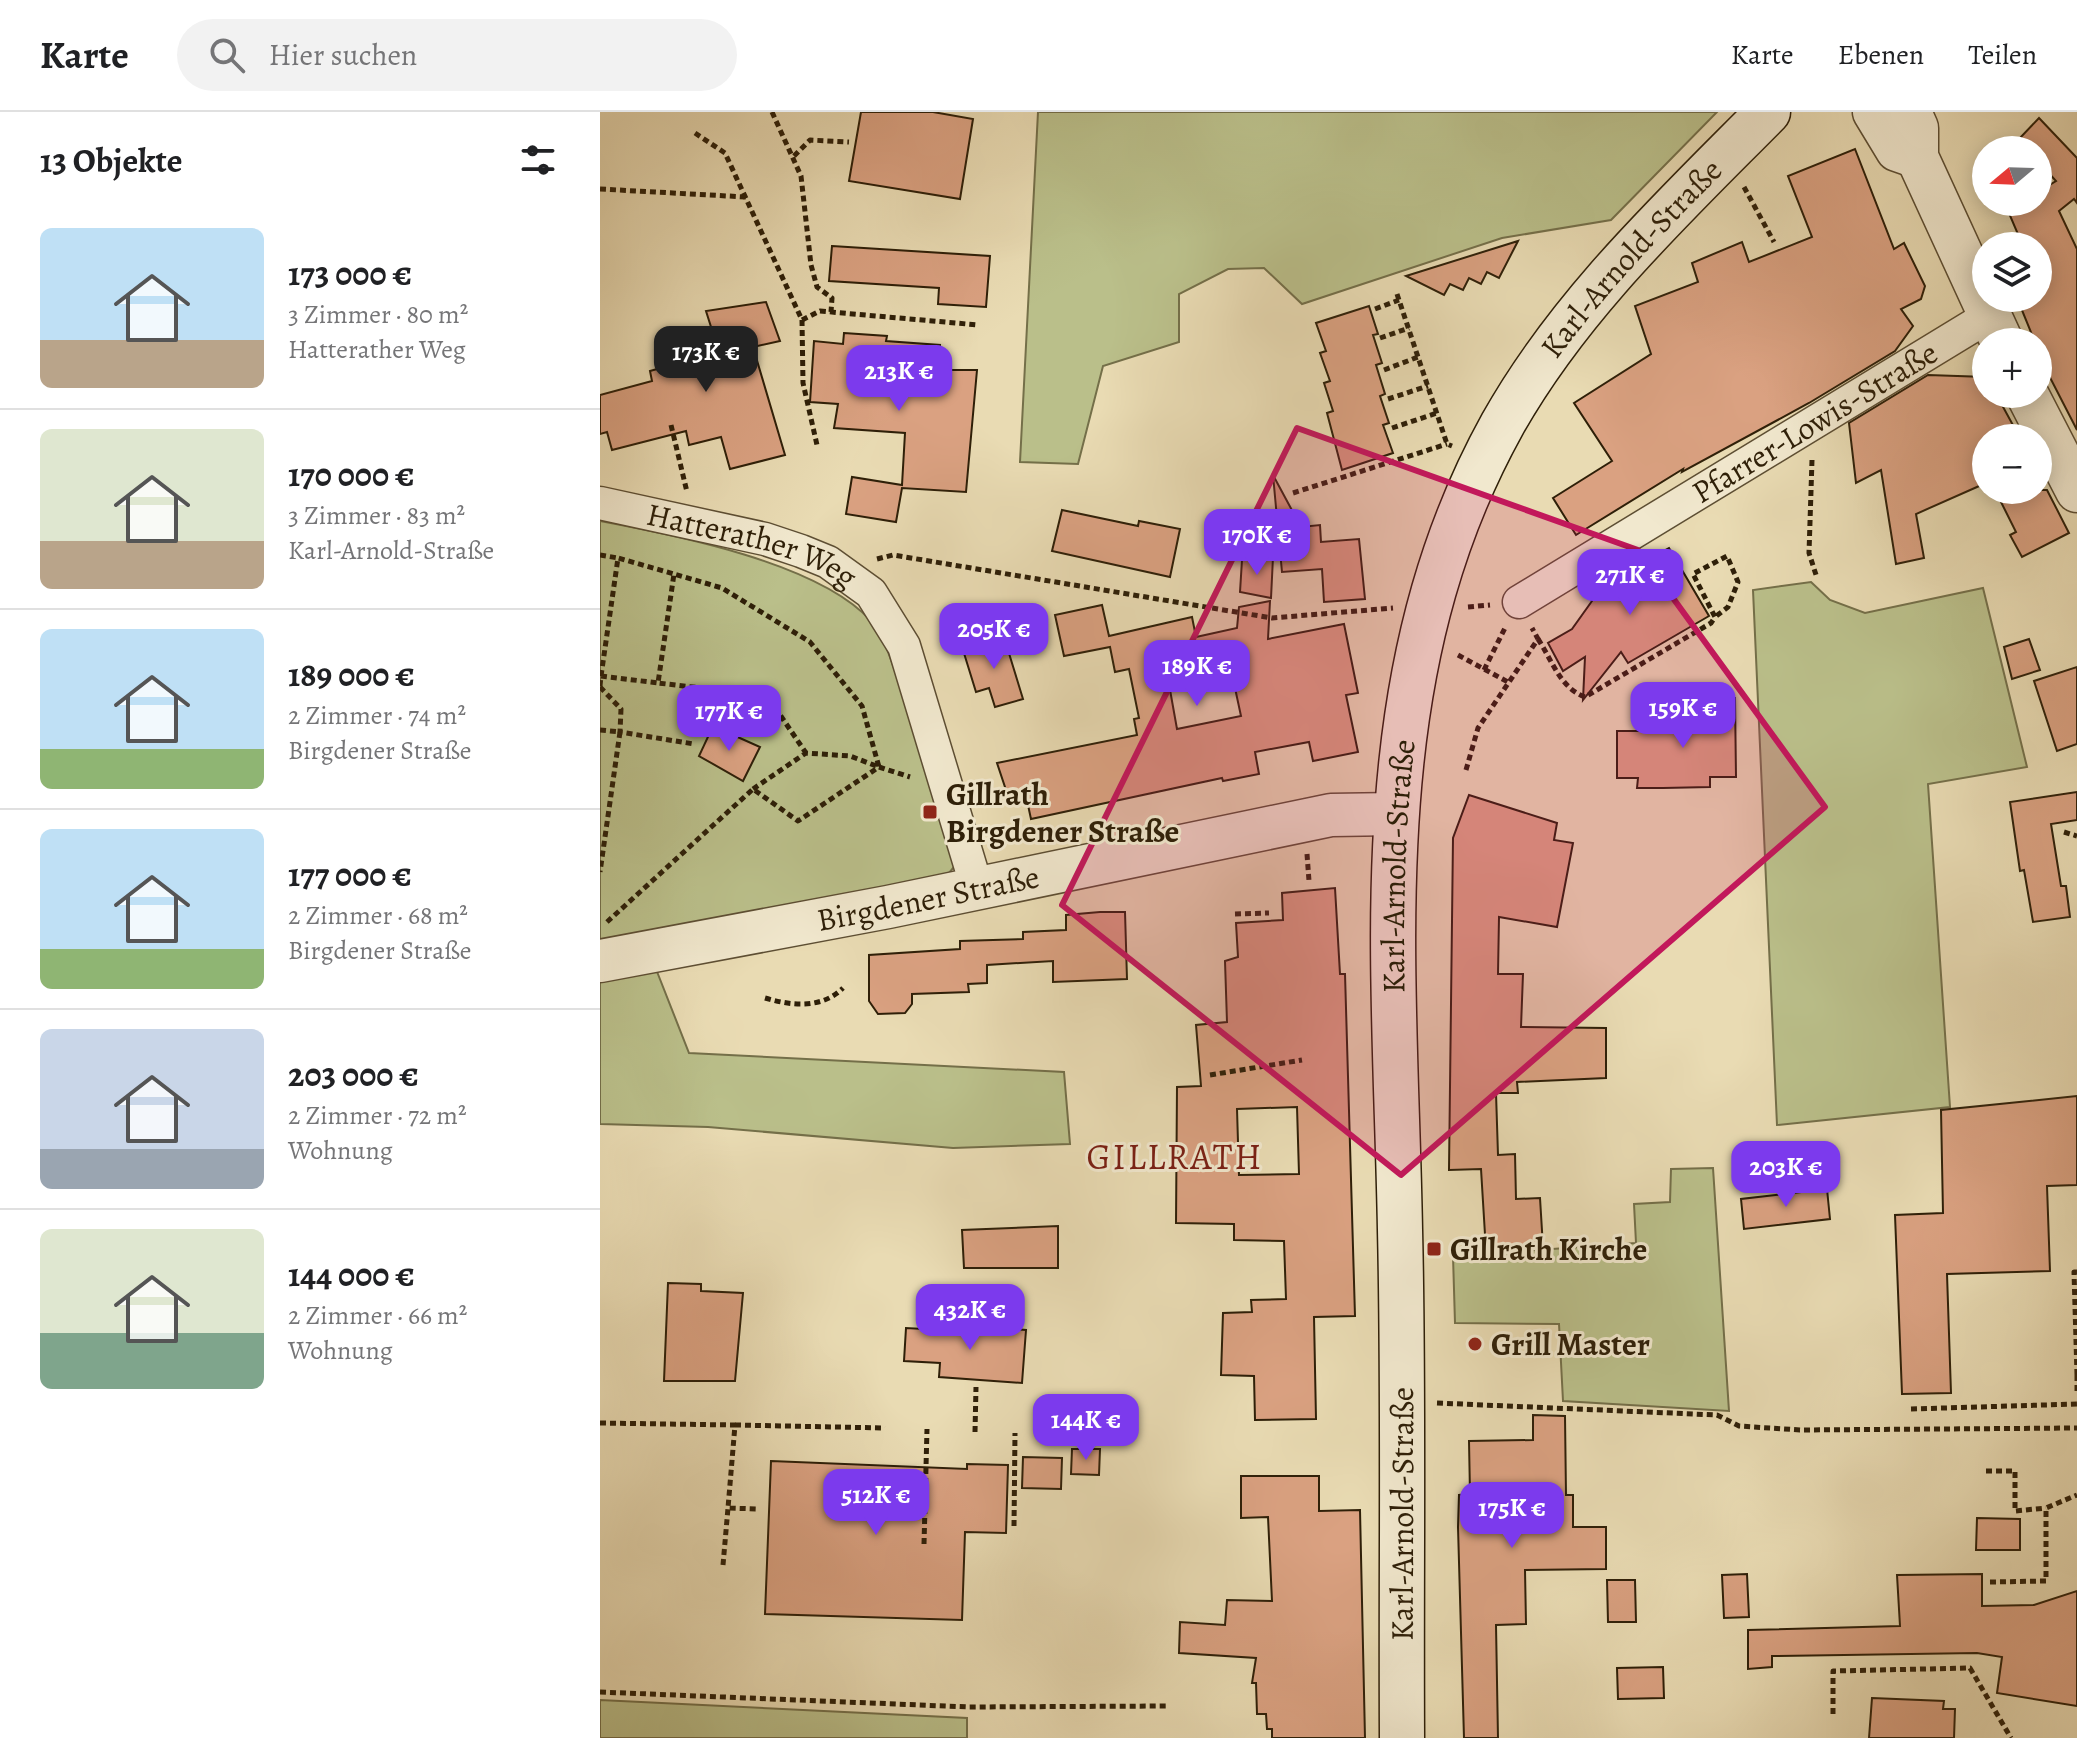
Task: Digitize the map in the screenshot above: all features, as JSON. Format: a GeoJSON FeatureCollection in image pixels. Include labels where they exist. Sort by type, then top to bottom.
{"type":"FeatureCollection","features":[{"type":"Feature","properties":{"kind":"main road","name":"Karl-Arnold-Straße"},"geometry":{"type":"LineString","coordinates":[[1402,1738],[1402,1328],[1393,1021],[1396,814],[1398,761],[1426,610],[1466,454],[1502,424],[1604,281],[1736,179],[1768,112]]}},
{"type":"Feature","properties":{"kind":"street"},"geometry":{"type":"LineString","coordinates":[[1874,112],[1897,150],[1917,157]]}},
{"type":"Feature","properties":{"kind":"street"},"geometry":{"type":"LineString","coordinates":[[1910,112],[1917,128],[1917,157],[1995,328]]}},
{"type":"Feature","properties":{"kind":"street","name":"Pfarrer-Lowis-Straße"},"geometry":{"type":"LineString","coordinates":[[1519,602],[1804,431],[1933,347],[1972,336]]}},
{"type":"Feature","properties":{"kind":"street"},"geometry":{"type":"LineString","coordinates":[[2034,408],[2077,491]]}},
{"type":"Feature","properties":{"kind":"street","name":"Hatterather Weg"},"geometry":{"type":"LineString","coordinates":[[600,503],[801,551],[828,562],[871,593],[904,646],[977,888]]}},
{"type":"Feature","properties":{"kind":"street","name":"Birgdener Straße"},"geometry":{"type":"LineString","coordinates":[[600,961],[1331,815],[1396,814]]}},
{"type":"Feature","properties":{"kind":"path"},"geometry":{"type":"LineString","coordinates":[[772,112],[794,157],[808,218],[811,265],[817,287],[832,298],[831,312]]}},
{"type":"Feature","properties":{"kind":"path"},"geometry":{"type":"LineString","coordinates":[[695,133],[725,153],[802,320],[803,383],[817,445]]}},
{"type":"Feature","properties":{"kind":"path"},"geometry":{"type":"LineString","coordinates":[[794,157],[810,140],[849,142]]}},
{"type":"Feature","properties":{"kind":"path"},"geometry":{"type":"LineString","coordinates":[[1736,179],[1774,242]]}},
{"type":"Feature","properties":{"kind":"path"},"geometry":{"type":"LineString","coordinates":[[600,189],[746,197]]}},
{"type":"Feature","properties":{"kind":"path"},"geometry":{"type":"LineString","coordinates":[[1293,493],[1466,454],[1437,413],[1398,297],[1375,309]]}},
{"type":"Feature","properties":{"kind":"path"},"geometry":{"type":"LineString","coordinates":[[802,320],[820,311],[978,325]]}},
{"type":"Feature","properties":{"kind":"path"},"geometry":{"type":"LineString","coordinates":[[1380,338],[1409,328]]}},
{"type":"Feature","properties":{"kind":"path"},"geometry":{"type":"LineString","coordinates":[[1384,370],[1418,357]]}},
{"type":"Feature","properties":{"kind":"path"},"geometry":{"type":"LineString","coordinates":[[1388,399],[1428,386]]}},
{"type":"Feature","properties":{"kind":"path"},"geometry":{"type":"LineString","coordinates":[[1392,428],[1437,413]]}},
{"type":"Feature","properties":{"kind":"path"},"geometry":{"type":"LineString","coordinates":[[671,425],[687,492],[682,521]]}},
{"type":"Feature","properties":{"kind":"path"},"geometry":{"type":"LineString","coordinates":[[1804,431],[1812,458],[1809,553],[1817,578]]}},
{"type":"Feature","properties":{"kind":"path"},"geometry":{"type":"LineString","coordinates":[[600,555],[722,588],[810,642],[862,706],[879,767]]}},
{"type":"Feature","properties":{"kind":"path"},"geometry":{"type":"LineString","coordinates":[[854,579],[871,561],[893,555],[1272,618],[1401,607],[1426,610]]}},
{"type":"Feature","properties":{"kind":"path"},"geometry":{"type":"LineString","coordinates":[[1519,602],[1562,679],[1573,692],[1585,697],[1711,623],[1728,607],[1738,582],[1727,556],[1693,574],[1715,617]]}},
{"type":"Feature","properties":{"kind":"path"},"geometry":{"type":"LineString","coordinates":[[600,872],[620,732],[621,709],[600,687],[618,558]]}},
{"type":"Feature","properties":{"kind":"path"},"geometry":{"type":"LineString","coordinates":[[658,683],[674,574]]}},
{"type":"Feature","properties":{"kind":"path"},"geometry":{"type":"LineString","coordinates":[[1484,670],[1519,602]]}},
{"type":"Feature","properties":{"kind":"path"},"geometry":{"type":"LineString","coordinates":[[1466,770],[1478,728],[1538,639]]}},
{"type":"Feature","properties":{"kind":"path"},"geometry":{"type":"LineString","coordinates":[[1450,651],[1508,682]]}},
{"type":"Feature","properties":{"kind":"path"},"geometry":{"type":"LineString","coordinates":[[601,676],[753,694],[774,706],[806,753]]}},
{"type":"Feature","properties":{"kind":"path"},"geometry":{"type":"LineString","coordinates":[[600,730],[694,744]]}},
{"type":"Feature","properties":{"kind":"path"},"geometry":{"type":"LineString","coordinates":[[600,928],[753,789],[806,753],[850,756],[879,767]]}},
{"type":"Feature","properties":{"kind":"path"},"geometry":{"type":"LineString","coordinates":[[753,789],[798,821],[879,767]]}},
{"type":"Feature","properties":{"kind":"path"},"geometry":{"type":"LineString","coordinates":[[2064,832],[2077,836]]}},
{"type":"Feature","properties":{"kind":"path"},"geometry":{"type":"LineString","coordinates":[[1235,914],[1269,913]]}},
{"type":"Feature","properties":{"kind":"path"},"geometry":{"type":"LineString","coordinates":[[765,998],[812,1004],[835,996],[843,988]]}},
{"type":"Feature","properties":{"kind":"path"},"geometry":{"type":"LineString","coordinates":[[1210,1075],[1302,1060]]}},
{"type":"Feature","properties":{"kind":"path"},"geometry":{"type":"LineString","coordinates":[[2077,1272],[2074,1272],[2077,1392]]}},
{"type":"Feature","properties":{"kind":"path"},"geometry":{"type":"LineString","coordinates":[[975,1432],[976,1387]]}},
{"type":"Feature","properties":{"kind":"path"},"geometry":{"type":"LineString","coordinates":[[1431,1413],[1431,1403],[1449,1402],[1717,1415],[1739,1426],[1800,1430],[2077,1428]]}},
{"type":"Feature","properties":{"kind":"path"},"geometry":{"type":"LineString","coordinates":[[1911,1409],[2077,1404]]}},
{"type":"Feature","properties":{"kind":"path"},"geometry":{"type":"LineString","coordinates":[[600,1423],[885,1428]]}},
{"type":"Feature","properties":{"kind":"path"},"geometry":{"type":"LineString","coordinates":[[723,1565],[735,1425]]}},
{"type":"Feature","properties":{"kind":"path"},"geometry":{"type":"LineString","coordinates":[[924,1544],[927,1429]]}},
{"type":"Feature","properties":{"kind":"path"},"geometry":{"type":"LineString","coordinates":[[1014,1526],[1015,1433]]}},
{"type":"Feature","properties":{"kind":"path"},"geometry":{"type":"LineString","coordinates":[[1986,1471],[2015,1471],[2015,1511],[2046,1508],[2077,1495]]}},
{"type":"Feature","properties":{"kind":"path"},"geometry":{"type":"LineString","coordinates":[[728,1508],[759,1509]]}},
{"type":"Feature","properties":{"kind":"path"},"geometry":{"type":"LineString","coordinates":[[1990,1582],[2046,1581],[2046,1508]]}},
{"type":"Feature","properties":{"kind":"path"},"geometry":{"type":"LineString","coordinates":[[1833,1714],[1833,1671],[1970,1668],[2011,1738]]}},
{"type":"Feature","properties":{"kind":"path"},"geometry":{"type":"LineString","coordinates":[[600,1692],[969,1707],[1166,1706]]}},
{"type":"Feature","properties":{"kind":"highlighted area"},"geometry":{"type":"Polygon","coordinates":[[[1297,428],[1638,550],[1825,807],[1401,1175],[1062,905],[1297,428]]]}},
{"type":"Feature","properties":{"kind":"green space"},"geometry":{"type":"Polygon","coordinates":[[[1038,112],[1717,112],[1611,220],[1502,238],[1302,304],[1264,268],[1228,269],[1179,294],[1179,342],[1103,366],[1078,464],[1020,462],[1038,112]]]}},
{"type":"Feature","properties":{"kind":"green space"},"geometry":{"type":"Polygon","coordinates":[[[600,521],[667,534],[744,554],[782,568],[848,601],[871,621],[880,633],[915,722],[959,861],[944,879],[600,953],[600,521]]]}},
{"type":"Feature","properties":{"kind":"green space"},"geometry":{"type":"Polygon","coordinates":[[[1811,582],[1830,600],[1865,613],[1983,588],[2027,767],[1928,784],[1950,1107],[1777,1125],[1753,590],[1811,582]]]}},
{"type":"Feature","properties":{"kind":"green space"},"geometry":{"type":"Polygon","coordinates":[[[654,964],[689,1053],[1064,1072],[1070,1144],[953,1148],[708,1127],[600,1124],[600,970],[654,964]]]}},
{"type":"Feature","properties":{"kind":"green space"},"geometry":{"type":"Polygon","coordinates":[[[1713,1168],[1729,1411],[1563,1401],[1559,1324],[1455,1323],[1453,1256],[1636,1243],[1634,1204],[1670,1202],[1671,1169],[1713,1168]]]}},
{"type":"Feature","properties":{"kind":"green space"},"geometry":{"type":"Polygon","coordinates":[[[600,1700],[967,1718],[967,1738],[600,1738],[600,1700]]]}},
{"type":"Feature","properties":{"kind":"building"},"geometry":{"type":"Polygon","coordinates":[[[861,112],[933,112],[973,119],[960,199],[849,181],[861,112]]]}},
{"type":"Feature","properties":{"kind":"building"},"geometry":{"type":"Polygon","coordinates":[[[2039,118],[2077,158],[2077,203],[2074,199],[2059,211],[2077,249],[2077,430],[2052,381],[2052,328],[2029,328],[2023,312],[2052,312],[2052,232],[2017,232],[2010,216],[2052,216],[2052,183],[2056,181],[2052,177],[2052,136],[2022,136],[2039,118]]]}},
{"type":"Feature","properties":{"kind":"building"},"geometry":{"type":"Polygon","coordinates":[[[1855,149],[1894,249],[1904,243],[1925,286],[1921,299],[1901,309],[1913,326],[1895,351],[1809,403],[1682,472],[1683,469],[1576,535],[1553,498],[1612,461],[1574,403],[1651,354],[1635,306],[1698,282],[1692,263],[1742,242],[1749,262],[1812,237],[1788,176],[1855,149]]]}},
{"type":"Feature","properties":{"kind":"building"},"geometry":{"type":"Polygon","coordinates":[[[1518,241],[1499,278],[1487,272],[1481,284],[1469,278],[1463,290],[1450,284],[1444,295],[1406,276],[1518,241]]]}},
{"type":"Feature","properties":{"kind":"building"},"geometry":{"type":"Polygon","coordinates":[[[832,246],[990,256],[986,307],[938,304],[939,288],[829,281],[832,246]]]}},
{"type":"Feature","properties":{"kind":"building"},"geometry":{"type":"Polygon","coordinates":[[[766,302],[780,341],[753,347],[785,455],[730,469],[721,437],[689,445],[686,431],[612,450],[607,432],[600,434],[600,395],[652,381],[650,371],[668,366],[667,362],[718,349],[706,311],[766,302]]]}},
{"type":"Feature","properties":{"kind":"building"},"geometry":{"type":"Polygon","coordinates":[[[1369,306],[1378,334],[1373,335],[1382,363],[1376,365],[1385,394],[1380,396],[1389,423],[1383,425],[1393,453],[1342,470],[1327,413],[1333,411],[1324,383],[1330,381],[1320,353],[1326,351],[1316,323],[1369,306]]]}},
{"type":"Feature","properties":{"kind":"building"},"geometry":{"type":"Polygon","coordinates":[[[844,333],[887,336],[886,341],[940,345],[939,370],[977,370],[966,492],[902,488],[896,522],[846,514],[852,477],[902,485],[905,433],[834,428],[838,404],[810,402],[814,341],[843,344],[844,333]]]}},
{"type":"Feature","properties":{"kind":"building"},"geometry":{"type":"Polygon","coordinates":[[[1928,375],[1972,377],[1972,408],[2004,408],[2012,424],[1972,424],[1972,489],[1916,514],[1924,558],[1896,564],[1881,470],[1856,483],[1849,423],[1928,375]]]}},
{"type":"Feature","properties":{"kind":"building"},"geometry":{"type":"Polygon","coordinates":[[[1273,475],[1301,527],[1320,525],[1321,542],[1359,539],[1365,599],[1324,602],[1322,569],[1282,572],[1273,475]]]}},
{"type":"Feature","properties":{"kind":"building"},"geometry":{"type":"Polygon","coordinates":[[[2052,500],[2069,533],[2022,557],[2010,535],[2016,532],[2002,504],[2052,504],[2052,500]]]}},
{"type":"Feature","properties":{"kind":"building"},"geometry":{"type":"Polygon","coordinates":[[[1062,510],[1138,526],[1139,521],[1180,529],[1170,577],[1052,551],[1062,510]]]}},
{"type":"Feature","properties":{"kind":"building"},"geometry":{"type":"Polygon","coordinates":[[[1669,548],[1709,616],[1628,663],[1621,652],[1583,700],[1585,657],[1563,671],[1548,643],[1572,629],[1592,601],[1587,592],[1669,548]]]}},
{"type":"Feature","properties":{"kind":"building"},"geometry":{"type":"Polygon","coordinates":[[[1273,557],[1271,598],[1240,592],[1242,560],[1273,557]]]}},
{"type":"Feature","properties":{"kind":"building"},"geometry":{"type":"Polygon","coordinates":[[[1270,601],[1268,639],[1344,624],[1358,693],[1346,695],[1358,752],[1313,761],[1309,742],[1255,752],[1259,774],[1223,781],[1222,778],[1031,819],[1025,791],[1008,796],[997,763],[1137,735],[1134,719],[1139,718],[1129,669],[1115,672],[1110,647],[1064,656],[1055,615],[1102,605],[1109,636],[1192,617],[1196,637],[1237,628],[1239,607],[1270,601]],[[1229,660],[1167,673],[1177,729],[1241,716],[1229,660]]]}},
{"type":"Feature","properties":{"kind":"building"},"geometry":{"type":"Polygon","coordinates":[[[1004,637],[1023,699],[995,707],[989,688],[976,692],[963,650],[1004,637]]]}},
{"type":"Feature","properties":{"kind":"building"},"geometry":{"type":"Polygon","coordinates":[[[2029,639],[2040,670],[2012,679],[2004,647],[2029,639]]]}},
{"type":"Feature","properties":{"kind":"building"},"geometry":{"type":"Polygon","coordinates":[[[2077,667],[2077,744],[2057,751],[2034,681],[2077,667]]]}},
{"type":"Feature","properties":{"kind":"building"},"geometry":{"type":"Polygon","coordinates":[[[1696,698],[1735,698],[1736,777],[1710,777],[1710,787],[1663,788],[1637,788],[1638,778],[1617,778],[1617,731],[1696,731],[1696,698]]]}},
{"type":"Feature","properties":{"kind":"building"},"geometry":{"type":"Polygon","coordinates":[[[713,726],[760,747],[743,781],[699,756],[713,726]]]}},
{"type":"Feature","properties":{"kind":"building"},"geometry":{"type":"Polygon","coordinates":[[[2077,792],[2077,820],[2051,824],[2061,886],[2066,886],[2070,917],[2033,922],[2024,870],[2020,871],[2010,802],[2077,792]]]}},
{"type":"Feature","properties":{"kind":"building"},"geometry":{"type":"Polygon","coordinates":[[[1469,795],[1557,823],[1554,840],[1573,843],[1557,927],[1499,917],[1498,974],[1523,974],[1521,1027],[1606,1028],[1606,1078],[1517,1082],[1518,1093],[1496,1093],[1498,1155],[1515,1154],[1516,1199],[1540,1198],[1543,1247],[1486,1251],[1481,1169],[1449,1170],[1453,838],[1469,795]]]}},
{"type":"Feature","properties":{"kind":"building"},"geometry":{"type":"Polygon","coordinates":[[[1335,888],[1340,974],[1345,974],[1355,1316],[1314,1317],[1316,1419],[1255,1420],[1254,1376],[1221,1375],[1223,1313],[1252,1312],[1251,1300],[1286,1299],[1284,1241],[1234,1240],[1234,1224],[1176,1223],[1177,1087],[1201,1086],[1196,1025],[1227,1022],[1225,961],[1238,957],[1236,923],[1283,920],[1282,893],[1335,888]],[[1297,1107],[1237,1109],[1239,1175],[1299,1174],[1297,1107]]]}},
{"type":"Feature","properties":{"kind":"building"},"geometry":{"type":"Polygon","coordinates":[[[1125,912],[1127,979],[1053,982],[1053,961],[987,965],[987,983],[968,984],[969,992],[912,994],[912,1004],[905,1013],[878,1014],[869,1001],[869,955],[960,949],[960,941],[1023,939],[1023,932],[1066,930],[1066,915],[1125,912]]]}},
{"type":"Feature","properties":{"kind":"building"},"geometry":{"type":"Polygon","coordinates":[[[2077,1096],[2077,1185],[2047,1186],[2050,1271],[1947,1274],[1951,1393],[1902,1394],[1895,1215],[1943,1213],[1941,1110],[2077,1096]]]}},
{"type":"Feature","properties":{"kind":"building"},"geometry":{"type":"Polygon","coordinates":[[[1827,1189],[1830,1219],[1744,1229],[1741,1199],[1827,1189]]]}},
{"type":"Feature","properties":{"kind":"building"},"geometry":{"type":"Polygon","coordinates":[[[1058,1226],[1058,1268],[964,1268],[962,1230],[1058,1226]]]}},
{"type":"Feature","properties":{"kind":"building"},"geometry":{"type":"Polygon","coordinates":[[[668,1283],[701,1284],[701,1291],[743,1293],[735,1381],[664,1381],[668,1283]]]}},
{"type":"Feature","properties":{"kind":"building"},"geometry":{"type":"Polygon","coordinates":[[[943,1323],[1026,1330],[1022,1383],[939,1377],[940,1363],[904,1361],[906,1328],[942,1330],[943,1323]]]}},
{"type":"Feature","properties":{"kind":"building"},"geometry":{"type":"Polygon","coordinates":[[[1533,1415],[1565,1416],[1566,1495],[1573,1495],[1573,1527],[1606,1527],[1606,1569],[1525,1570],[1526,1624],[1496,1625],[1498,1738],[1464,1738],[1458,1527],[1459,1495],[1470,1494],[1469,1441],[1533,1440],[1533,1415]]]}},
{"type":"Feature","properties":{"kind":"building"},"geometry":{"type":"Polygon","coordinates":[[[1072,1449],[1100,1449],[1099,1475],[1071,1474],[1072,1449]]]}},
{"type":"Feature","properties":{"kind":"building"},"geometry":{"type":"Polygon","coordinates":[[[1023,1457],[1062,1458],[1061,1489],[1022,1488],[1023,1457]]]}},
{"type":"Feature","properties":{"kind":"building"},"geometry":{"type":"Polygon","coordinates":[[[771,1461],[967,1469],[967,1464],[1008,1465],[1006,1533],[965,1532],[962,1620],[765,1614],[771,1461]]]}},
{"type":"Feature","properties":{"kind":"building"},"geometry":{"type":"Polygon","coordinates":[[[1241,1476],[1319,1476],[1319,1511],[1360,1510],[1365,1738],[1272,1738],[1272,1729],[1267,1729],[1266,1714],[1257,1714],[1256,1683],[1252,1683],[1256,1658],[1179,1653],[1180,1622],[1225,1625],[1227,1600],[1272,1601],[1268,1517],[1241,1518],[1241,1476]]]}},
{"type":"Feature","properties":{"kind":"building"},"geometry":{"type":"Polygon","coordinates":[[[1977,1518],[2020,1519],[2020,1550],[1976,1550],[1977,1518]]]}},
{"type":"Feature","properties":{"kind":"building"},"geometry":{"type":"Polygon","coordinates":[[[1747,1574],[1749,1617],[1724,1618],[1722,1575],[1747,1574]]]}},
{"type":"Feature","properties":{"kind":"building"},"geometry":{"type":"Polygon","coordinates":[[[1982,1574],[1982,1606],[2034,1605],[2077,1591],[2077,1706],[1997,1693],[2002,1657],[1977,1653],[1772,1656],[1772,1667],[1748,1669],[1748,1630],[1900,1626],[1897,1575],[1982,1574]]]}},
{"type":"Feature","properties":{"kind":"building"},"geometry":{"type":"Polygon","coordinates":[[[1607,1580],[1635,1580],[1636,1622],[1608,1622],[1607,1580]]]}},
{"type":"Feature","properties":{"kind":"building"},"geometry":{"type":"Polygon","coordinates":[[[1663,1667],[1664,1698],[1618,1699],[1617,1668],[1663,1667]]]}},
{"type":"Feature","properties":{"kind":"building"},"geometry":{"type":"Polygon","coordinates":[[[1872,1698],[1944,1701],[1943,1709],[1955,1709],[1954,1738],[1869,1738],[1872,1698]]]}},
{"type":"Feature","properties":{"kind":"place","name":"Gillrath Birgdener Straße"},"geometry":{"type":"Point","coordinates":[930,812]}},
{"type":"Feature","properties":{"kind":"place","name":"Gillrath Kirche"},"geometry":{"type":"Point","coordinates":[1434,1249]}},
{"type":"Feature","properties":{"kind":"place","name":"Grill Master"},"geometry":{"type":"Point","coordinates":[1475,1344]}},
{"type":"Feature","properties":{"kind":"district","name":"GILLRATH"},"geometry":{"type":"Point","coordinates":[1175,1156]}}]}
